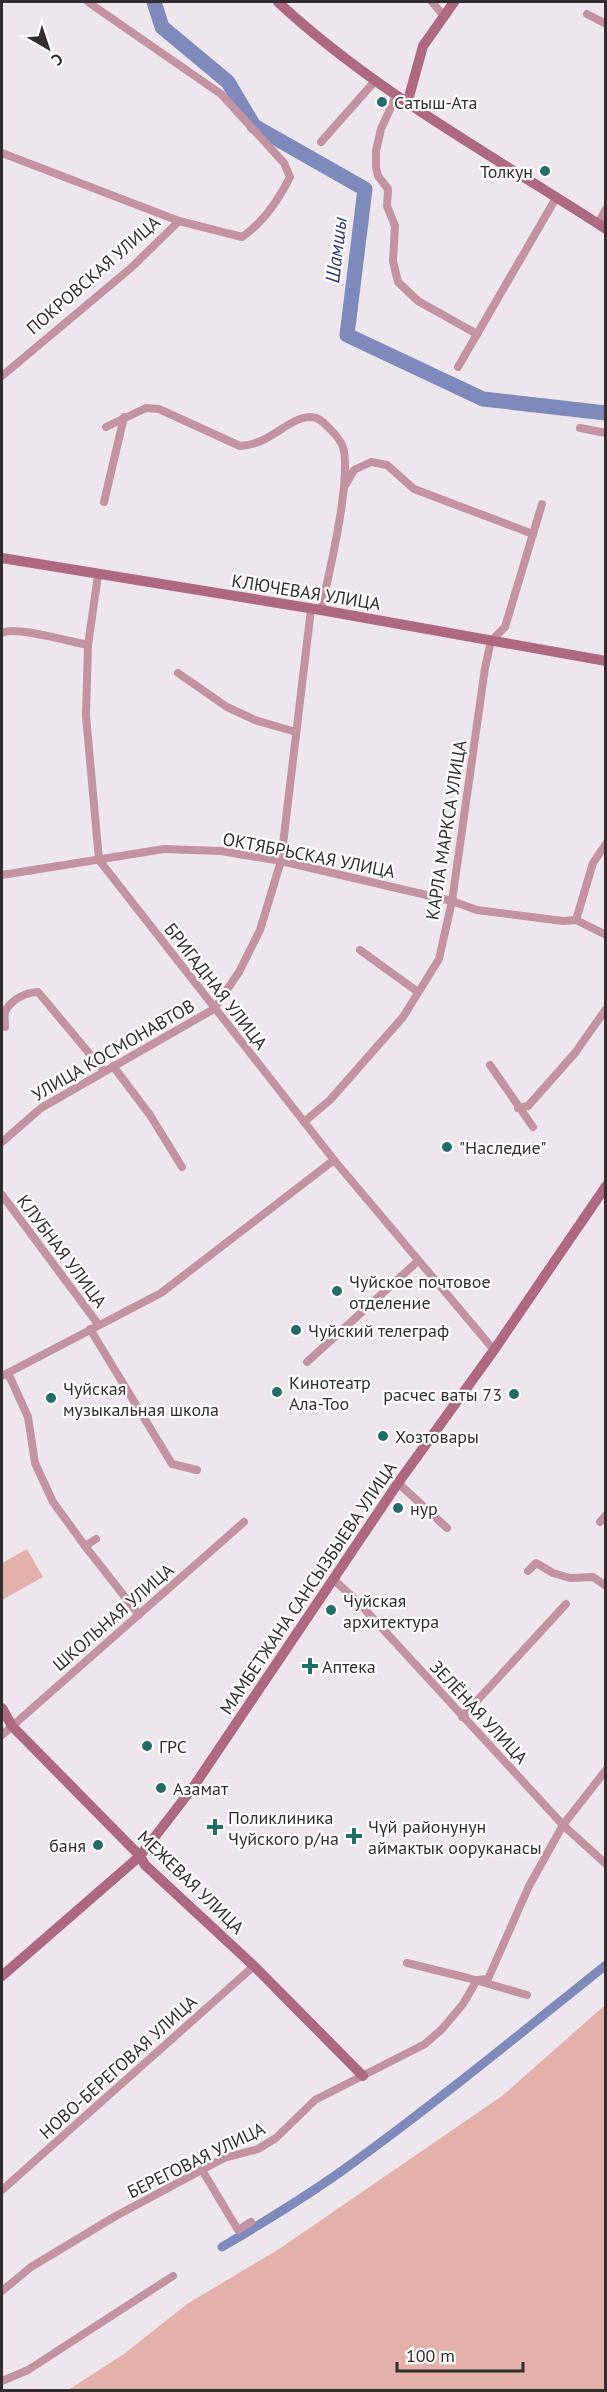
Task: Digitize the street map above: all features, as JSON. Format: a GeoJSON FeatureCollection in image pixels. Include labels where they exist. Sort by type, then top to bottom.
{"type":"FeatureCollection","features":[{"type":"Feature","properties":{"kind":"main road"},"geometry":{"type":"LineString","coordinates":[[278,2],[312,33],[406,104],[602,226]]}},
{"type":"Feature","properties":{"kind":"main road"},"geometry":{"type":"LineString","coordinates":[[406,104],[423,46],[442,15],[454,2]]}},
{"type":"Feature","properties":{"kind":"main road","name":"КЛЮЧЕВАЯ УЛИЦА"},"geometry":{"type":"LineString","coordinates":[[2,558],[316,609],[606,661]]}},
{"type":"Feature","properties":{"kind":"main road","name":"МАМБЕТЖАНА САНСЫЗБЫЕВА УЛИЦА"},"geometry":{"type":"LineString","coordinates":[[2,1976],[140,1856],[194,1786],[398,1483],[494,1350],[606,1186]]}},
{"type":"Feature","properties":{"kind":"main road","name":"МЕЖЕВАЯ УЛИЦА"},"geometry":{"type":"LineString","coordinates":[[2,1708],[12,1726],[140,1856],[145,1865],[254,1966],[363,2076]]}},
{"type":"Feature","properties":{"kind":"street"},"geometry":{"type":"LineString","coordinates":[[2,153],[179,221],[242,237],[257,227],[280,198],[290,177],[284,163],[220,94],[88,2]]}},
{"type":"Feature","properties":{"kind":"street"},"geometry":{"type":"LineString","coordinates":[[432,2],[442,15]]}},
{"type":"Feature","properties":{"kind":"street"},"geometry":{"type":"LineString","coordinates":[[586,14],[605,23]]}},
{"type":"Feature","properties":{"kind":"street"},"geometry":{"type":"LineString","coordinates":[[321,142],[375,81]]}},
{"type":"Feature","properties":{"kind":"street"},"geometry":{"type":"LineString","coordinates":[[396,96],[381,129],[376,151],[376,167],[378,176],[388,189],[387,206],[395,226],[393,261],[398,282],[418,301],[477,334]]}},
{"type":"Feature","properties":{"kind":"street"},"geometry":{"type":"LineString","coordinates":[[458,367],[556,198]]}},
{"type":"Feature","properties":{"kind":"street"},"geometry":{"type":"LineString","coordinates":[[602,226],[606,209]]}},
{"type":"Feature","properties":{"kind":"street","name":"ПОКРОВСКАЯ УЛИЦА"},"geometry":{"type":"LineString","coordinates":[[2,376],[132,267],[179,221]]}},
{"type":"Feature","properties":{"kind":"street"},"geometry":{"type":"LineString","coordinates":[[106,427],[146,408],[159,409],[240,446],[252,446],[297,421],[310,417],[321,420],[343,446],[345,484],[316,609],[296,732],[281,861],[260,930],[239,972],[214,1009]]}},
{"type":"Feature","properties":{"kind":"street"},"geometry":{"type":"LineString","coordinates":[[104,502],[124,417]]}},
{"type":"Feature","properties":{"kind":"street"},"geometry":{"type":"LineString","coordinates":[[580,428],[606,433]]}},
{"type":"Feature","properties":{"kind":"street"},"geometry":{"type":"LineString","coordinates":[[345,484],[354,470],[371,462],[387,465],[414,489],[532,534]]}},
{"type":"Feature","properties":{"kind":"street","name":"КАРЛА МАРКСА УЛИЦА"},"geometry":{"type":"LineString","coordinates":[[304,1122],[330,1100],[356,1073],[403,1017],[439,959],[452,901],[485,668],[491,641],[505,627],[542,504]]}},
{"type":"Feature","properties":{"kind":"street"},"geometry":{"type":"LineString","coordinates":[[98,575],[88,645],[86,716],[99,860]]}},
{"type":"Feature","properties":{"kind":"street"},"geometry":{"type":"LineString","coordinates":[[2,633],[6,630],[20,630],[88,645]]}},
{"type":"Feature","properties":{"kind":"street"},"geometry":{"type":"LineString","coordinates":[[178,673],[227,707],[255,720],[296,732]]}},
{"type":"Feature","properties":{"kind":"street"},"geometry":{"type":"LineString","coordinates":[[576,920],[593,863],[606,844]]}},
{"type":"Feature","properties":{"kind":"street","name":"ОКТЯБРЬСКАЯ УЛИЦА"},"geometry":{"type":"LineString","coordinates":[[2,875],[164,849],[221,850],[281,861],[452,901],[477,909],[563,921],[576,920],[606,935]]}},
{"type":"Feature","properties":{"kind":"street","name":"БРИГАДНАЯ УЛИЦА"},"geometry":{"type":"LineString","coordinates":[[99,860],[334,1160],[494,1350]]}},
{"type":"Feature","properties":{"kind":"street"},"geometry":{"type":"LineString","coordinates":[[360,950],[418,992]]}},
{"type":"Feature","properties":{"kind":"street"},"geometry":{"type":"LineString","coordinates":[[5,1027],[5,1011],[14,1001],[29,992],[38,992],[104,1071]]}},
{"type":"Feature","properties":{"kind":"street","name":"УЛИЦА КОСМОНАВТОВ"},"geometry":{"type":"LineString","coordinates":[[2,1142],[41,1108],[214,1009]]}},
{"type":"Feature","properties":{"kind":"street"},"geometry":{"type":"LineString","coordinates":[[518,1108],[528,1106],[575,1053],[606,1009]]}},
{"type":"Feature","properties":{"kind":"street"},"geometry":{"type":"LineString","coordinates":[[490,1065],[533,1127]]}},
{"type":"Feature","properties":{"kind":"street"},"geometry":{"type":"LineString","coordinates":[[113,1066],[150,1115],[182,1167]]}},
{"type":"Feature","properties":{"kind":"street"},"geometry":{"type":"LineString","coordinates":[[139,1615],[52,1502],[35,1463],[28,1417],[4,1374],[162,1293],[334,1160]]}},
{"type":"Feature","properties":{"kind":"street","name":"КЛУБНАЯ УЛИЦА"},"geometry":{"type":"LineString","coordinates":[[2,1195],[98,1324]]}},
{"type":"Feature","properties":{"kind":"street"},"geometry":{"type":"LineString","coordinates":[[307,1362],[418,1261]]}},
{"type":"Feature","properties":{"kind":"street"},"geometry":{"type":"LineString","coordinates":[[90,1329],[172,1464],[197,1470]]}},
{"type":"Feature","properties":{"kind":"street"},"geometry":{"type":"LineString","coordinates":[[398,1483],[447,1528]]}},
{"type":"Feature","properties":{"kind":"street","name":"ШКОЛЬНАЯ УЛИЦА"},"geometry":{"type":"LineString","coordinates":[[2,1735],[244,1522]]}},
{"type":"Feature","properties":{"kind":"street"},"geometry":{"type":"LineString","coordinates":[[85,1546],[96,1539]]}},
{"type":"Feature","properties":{"kind":"street"},"geometry":{"type":"LineString","coordinates":[[528,1571],[536,1563],[553,1573],[570,1578],[593,1577],[606,1586]]}},
{"type":"Feature","properties":{"kind":"street","name":"ЗЕЛЁНАЯ УЛИЦА"},"geometry":{"type":"LineString","coordinates":[[333,1579],[358,1602],[563,1825],[606,1864]]}},
{"type":"Feature","properties":{"kind":"street"},"geometry":{"type":"LineString","coordinates":[[462,1717],[566,1604]]}},
{"type":"Feature","properties":{"kind":"street","name":"БЕРЕГОВАЯ УЛИЦА"},"geometry":{"type":"LineString","coordinates":[[2,2291],[31,2267],[114,2217],[224,2158],[258,2149],[276,2138],[315,2100],[425,2044],[449,2021],[477,1980],[488,1979],[529,1886],[563,1825],[606,1770]]}},
{"type":"Feature","properties":{"kind":"street"},"geometry":{"type":"LineString","coordinates":[[407,1963],[527,1995]]}},
{"type":"Feature","properties":{"kind":"street","name":"НОВО-БЕРЕГОВАЯ УЛИЦА"},"geometry":{"type":"LineString","coordinates":[[2,2190],[254,1966]]}},
{"type":"Feature","properties":{"kind":"street"},"geometry":{"type":"LineString","coordinates":[[202,2170],[238,2230],[251,2222]]}},
{"type":"Feature","properties":{"kind":"street"},"geometry":{"type":"LineString","coordinates":[[2,2380],[28,2370],[172,2277]]}},
{"type":"Feature","properties":{"kind":"shaded area"},"geometry":{"type":"Polygon","coordinates":[[[27,1549],[43,1577],[2,1600],[2,1563],[27,1549]]]}},
{"type":"Feature","properties":{"kind":"shaded area"},"geometry":{"type":"Polygon","coordinates":[[[605,2005],[605,2390],[68,2390],[124,2354],[187,2304],[279,2249],[502,2096],[605,2005]]]}},
{"type":"Feature","properties":{"kind":"waterway","name":"Шамшы"},"geometry":{"type":"LineString","coordinates":[[154,2],[162,27],[228,82],[254,126],[365,189],[347,335],[483,399],[606,413]]}},
{"type":"Feature","properties":{"kind":"waterway"},"geometry":{"type":"LineString","coordinates":[[222,2247],[287,2208],[350,2165],[447,2092],[606,1965]]}},
{"type":"Feature","properties":{"kind":"place","name":"Сатыш-Ата"},"geometry":{"type":"Point","coordinates":[382,102]}},
{"type":"Feature","properties":{"kind":"place","name":"Толкун"},"geometry":{"type":"Point","coordinates":[545,171]}},
{"type":"Feature","properties":{"kind":"place","name":"\"Наследие\""},"geometry":{"type":"Point","coordinates":[447,1147]}},
{"type":"Feature","properties":{"kind":"place","name":"Чуйское почтовое отделение"},"geometry":{"type":"Point","coordinates":[337,1291]}},
{"type":"Feature","properties":{"kind":"place","name":"Чуйский телеграф"},"geometry":{"type":"Point","coordinates":[296,1330]}},
{"type":"Feature","properties":{"kind":"place","name":"Кинотеатр Ала-Тоо"},"geometry":{"type":"Point","coordinates":[277,1392]}},
{"type":"Feature","properties":{"kind":"place","name":"расчес ваты 73"},"geometry":{"type":"Point","coordinates":[514,1394]}},
{"type":"Feature","properties":{"kind":"place","name":"Чуйская музыкальная школа"},"geometry":{"type":"Point","coordinates":[51,1398]}},
{"type":"Feature","properties":{"kind":"place","name":"Хозтовары"},"geometry":{"type":"Point","coordinates":[383,1436]}},
{"type":"Feature","properties":{"kind":"place","name":"нур"},"geometry":{"type":"Point","coordinates":[398,1508]}},
{"type":"Feature","properties":{"kind":"place","name":"Чуйская архитектура"},"geometry":{"type":"Point","coordinates":[331,1610]}},
{"type":"Feature","properties":{"kind":"place","name":"Аптека"},"geometry":{"type":"Point","coordinates":[310,1666]}},
{"type":"Feature","properties":{"kind":"place","name":"ГРС"},"geometry":{"type":"Point","coordinates":[147,1746]}},
{"type":"Feature","properties":{"kind":"place","name":"Азамат"},"geometry":{"type":"Point","coordinates":[161,1788]}},
{"type":"Feature","properties":{"kind":"place","name":"Поликлиника Чуйского р/на"},"geometry":{"type":"Point","coordinates":[215,1827]}},
{"type":"Feature","properties":{"kind":"place","name":"Чүй районунун аймактык ооруканасы"},"geometry":{"type":"Point","coordinates":[354,1836]}},
{"type":"Feature","properties":{"kind":"place","name":"баня"},"geometry":{"type":"Point","coordinates":[98,1845]}}]}
